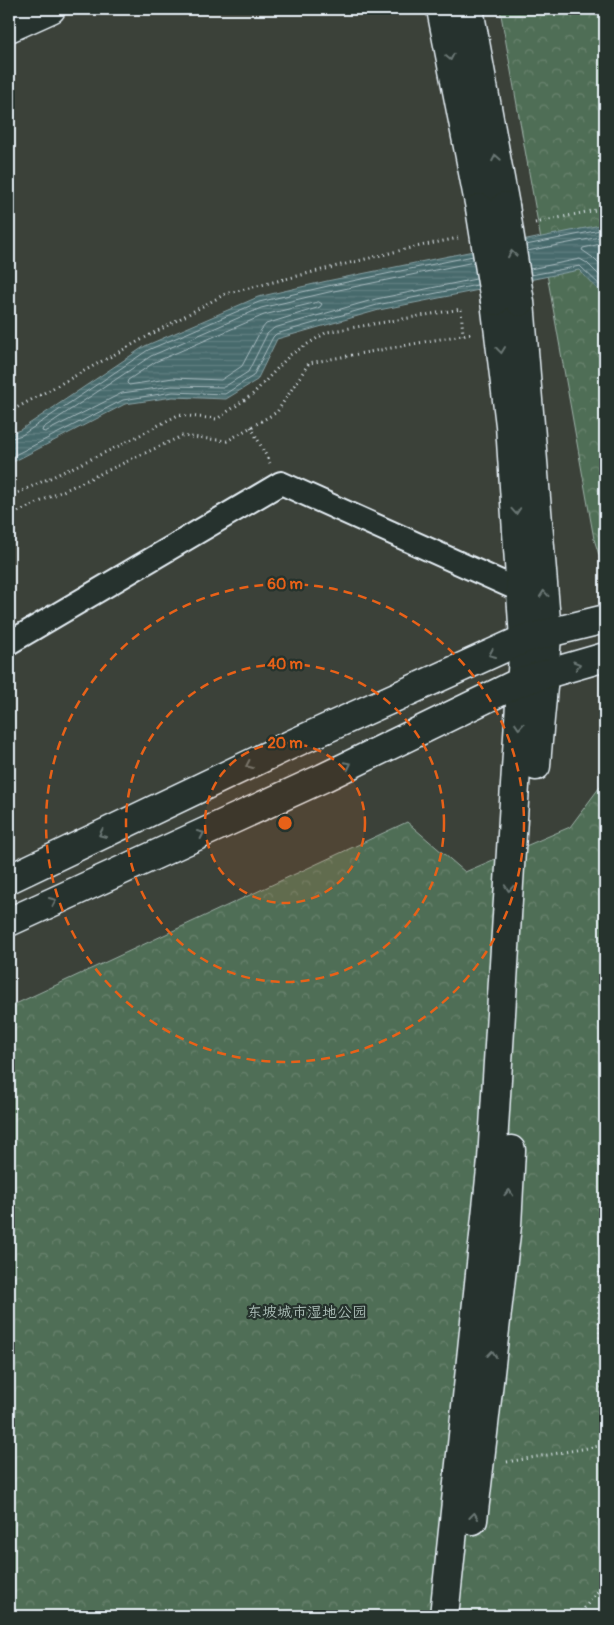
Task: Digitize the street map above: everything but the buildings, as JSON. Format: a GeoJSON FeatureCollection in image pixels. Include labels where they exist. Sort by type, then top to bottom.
{"type":"FeatureCollection","features":[{"type":"Feature","properties":{"kind":"street"},"geometry":{"type":"LineString","coordinates":[[9,28],[51,9]]}},
{"type":"Feature","properties":{"kind":"street"},"geometry":{"type":"LineString","coordinates":[[441,9],[492,207]]}},
{"type":"Feature","properties":{"kind":"street"},"geometry":{"type":"LineString","coordinates":[[444,1616],[492,1160],[536,636],[504,310],[470,9]]}},
{"type":"Feature","properties":{"kind":"street"},"geometry":{"type":"LineString","coordinates":[[504,310],[521,591],[536,636]]}},
{"type":"Feature","properties":{"kind":"street"},"geometry":{"type":"LineString","coordinates":[[9,643],[281,483],[521,591]]}},
{"type":"Feature","properties":{"kind":"street"},"geometry":{"type":"LineString","coordinates":[[9,878],[292,744],[536,636],[605,619]]}},
{"type":"Feature","properties":{"kind":"street"},"geometry":{"type":"LineString","coordinates":[[9,922],[323,778],[534,677],[605,657]]}},
{"type":"Feature","properties":{"kind":"street"},"geometry":{"type":"LineString","coordinates":[[462,1616],[506,1226],[538,730],[534,677]]}},
{"type":"Feature","properties":{"kind":"path"},"geometry":{"type":"LineString","coordinates":[[529,224],[605,208]]}},
{"type":"Feature","properties":{"kind":"path"},"geometry":{"type":"LineString","coordinates":[[9,412],[225,294],[406,249],[463,237]]}},
{"type":"Feature","properties":{"kind":"path"},"geometry":{"type":"LineString","coordinates":[[9,497],[121,445],[178,415],[217,419],[253,394],[290,355],[327,332],[460,309],[463,335]]}},
{"type":"Feature","properties":{"kind":"path"},"geometry":{"type":"LineString","coordinates":[[9,516],[182,436],[227,441],[276,412],[309,363],[463,335],[504,310]]}},
{"type":"Feature","properties":{"kind":"path"},"geometry":{"type":"LineString","coordinates":[[250,427],[281,483]]}},
{"type":"Feature","properties":{"kind":"path"},"geometry":{"type":"LineString","coordinates":[[479,1467],[605,1446],[598,1296],[605,1202]]}},
{"type":"Feature","properties":{"kind":"path"},"geometry":{"type":"LineString","coordinates":[[578,1616],[605,1582]]}},
{"type":"Feature","properties":{"kind":"green space"},"geometry":{"type":"Polygon","coordinates":[[[500,9],[605,9],[605,574],[594,539],[500,9]]]}},
{"type":"Feature","properties":{"kind":"green space","name":"东坡城市湿地公园"},"geometry":{"type":"Polygon","coordinates":[[[605,780],[605,1616],[9,1616],[9,1007],[407,822],[465,872],[570,827],[605,780]]]}},
{"type":"Feature","properties":{"kind":"water"},"geometry":{"type":"Polygon","coordinates":[[[605,224],[605,297],[579,270],[379,310],[277,339],[257,380],[226,399],[173,397],[125,404],[9,464],[9,434],[20,430],[145,346],[258,297],[605,224]]]}}]}
